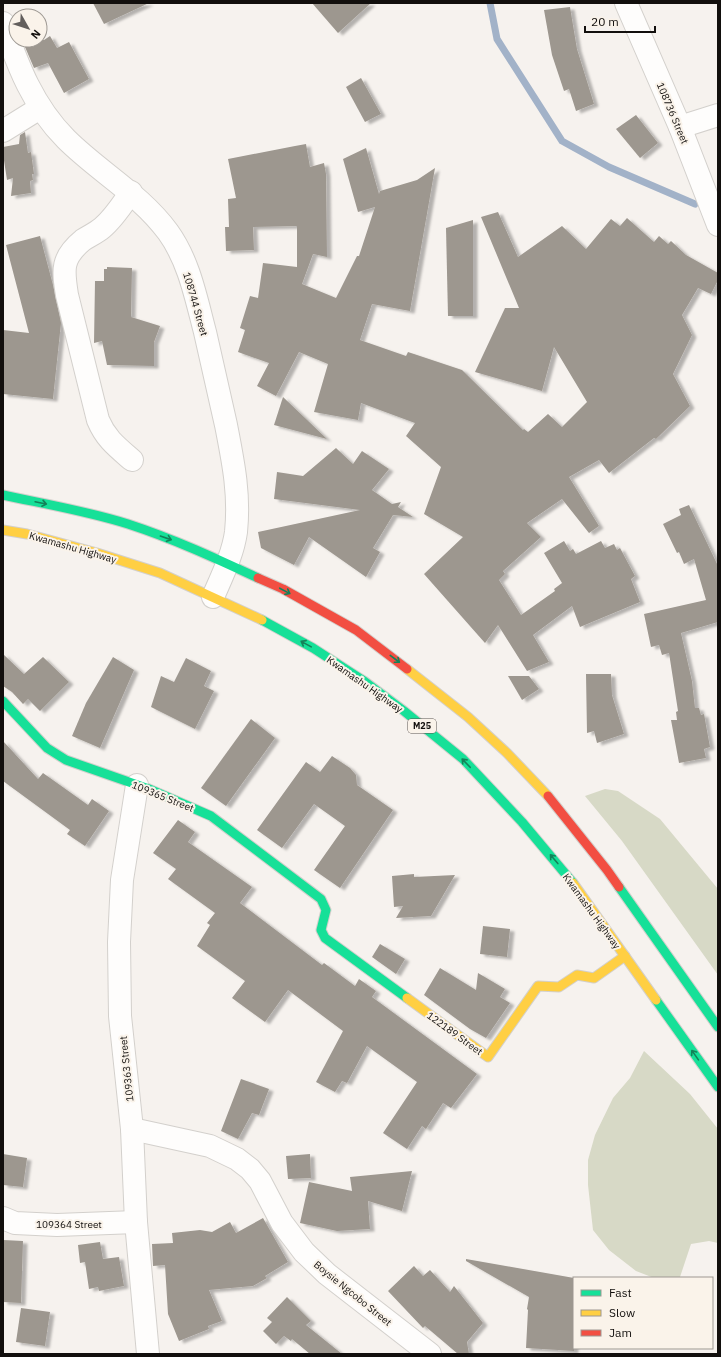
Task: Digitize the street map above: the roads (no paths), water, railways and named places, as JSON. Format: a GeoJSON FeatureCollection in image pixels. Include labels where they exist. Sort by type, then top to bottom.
{"type":"FeatureCollection","features":[{"type":"Feature","properties":{"kind":"main road"},"geometry":{"type":"LineString","coordinates":[[3,495],[72,509],[127,524],[184,544],[283,589],[356,630],[468,717],[507,752],[550,798],[607,870],[718,1026]]}},
{"type":"Feature","properties":{"kind":"main road","name":"Kwamashu Highway"},"geometry":{"type":"LineString","coordinates":[[3,530],[27,534],[97,553],[160,573],[213,596],[266,622],[313,648],[358,677],[404,711],[463,759],[522,822],[567,875],[718,1087]]}},
{"type":"Feature","properties":{"kind":"main road","name":"109365 Street"},"geometry":{"type":"LineString","coordinates":[[3,700],[47,748],[66,760],[137,784],[211,816],[321,899]]}},
{"type":"Feature","properties":{"kind":"main road","name":"122189 Street"},"geometry":{"type":"LineString","coordinates":[[321,899],[326,910],[321,930],[325,938],[488,1057],[538,986],[559,988],[577,975],[594,978],[625,956]]}},
{"type":"Feature","properties":{"kind":"street","name":"108736 Street"},"geometry":{"type":"LineString","coordinates":[[626,3],[680,127],[718,224]]}},
{"type":"Feature","properties":{"kind":"street","name":"108744 Street"},"geometry":{"type":"LineString","coordinates":[[3,23],[17,62],[40,108],[66,139],[97,166],[131,192],[154,215],[168,233],[181,256],[188,274],[200,312],[217,380],[237,486],[236,534],[227,563],[213,596]]}},
{"type":"Feature","properties":{"kind":"street"},"geometry":{"type":"LineString","coordinates":[[3,131],[40,108]]}},
{"type":"Feature","properties":{"kind":"street"},"geometry":{"type":"LineString","coordinates":[[680,127],[718,115]]}},
{"type":"Feature","properties":{"kind":"street"},"geometry":{"type":"LineString","coordinates":[[131,192],[112,219],[72,251],[65,263],[64,276],[67,295],[98,420],[103,431],[111,441],[132,460]]}},
{"type":"Feature","properties":{"kind":"street","name":"109363 Street"},"geometry":{"type":"LineString","coordinates":[[137,784],[122,880],[119,942],[120,1016],[132,1129],[136,1222],[148,1354]]}},
{"type":"Feature","properties":{"kind":"street","name":"Boysie Ngcobo Street"},"geometry":{"type":"LineString","coordinates":[[132,1129],[210,1146],[237,1159],[250,1169],[260,1181],[282,1223],[304,1252],[327,1274],[430,1354]]}},
{"type":"Feature","properties":{"kind":"street","name":"109364 Street"},"geometry":{"type":"LineString","coordinates":[[3,1218],[15,1223],[57,1225],[136,1222]]}},
{"type":"Feature","properties":{"kind":"waterway"},"geometry":{"type":"LineString","coordinates":[[490,3],[497,39],[562,141],[609,167],[695,204]]}}]}
